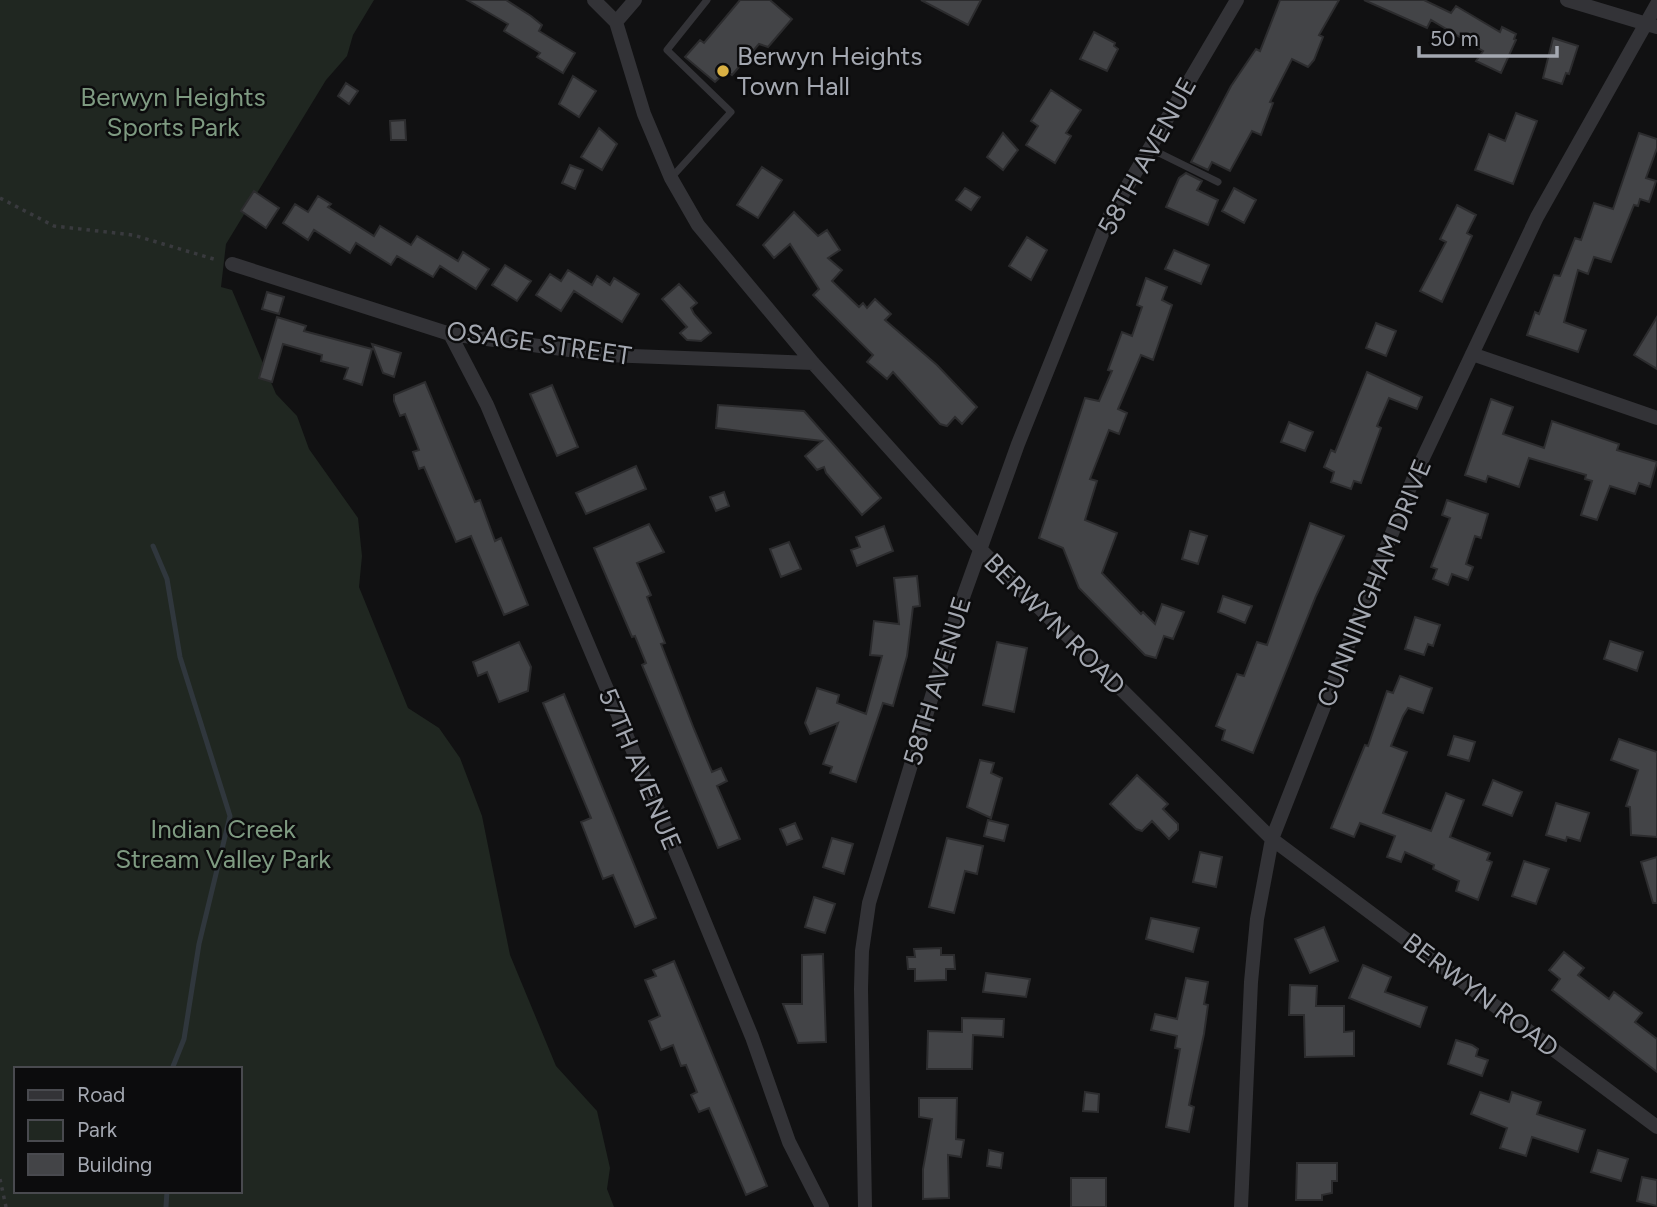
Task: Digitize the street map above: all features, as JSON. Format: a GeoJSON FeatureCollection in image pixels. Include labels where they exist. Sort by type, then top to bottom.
{"type":"FeatureCollection","features":[{"type":"Feature","properties":{"kind":"street","name":"BERWYN ROAD"},"geometry":{"type":"LineString","coordinates":[[594,0],[616,22],[645,114],[671,178],[698,225],[813,363],[980,549],[1272,839],[1657,1127]]}},
{"type":"Feature","properties":{"kind":"street"},"geometry":{"type":"LineString","coordinates":[[616,22],[635,0]]}},
{"type":"Feature","properties":{"kind":"street","name":"58TH AVENUE"},"geometry":{"type":"LineString","coordinates":[[865,1207],[861,989],[864,931],[869,903],[956,617],[1018,444],[1108,219],[1237,0]]}},
{"type":"Feature","properties":{"kind":"street"},"geometry":{"type":"LineString","coordinates":[[1567,0],[1651,26]]}},
{"type":"Feature","properties":{"kind":"street","name":"CUNNINGHAM DRIVE"},"geometry":{"type":"LineString","coordinates":[[1241,1207],[1256,919],[1272,839],[1414,477],[1537,217],[1651,26],[1657,4]]}},
{"type":"Feature","properties":{"kind":"street","name":"OSAGE STREET"},"geometry":{"type":"LineString","coordinates":[[232,264],[450,334],[606,355],[813,363]]}},
{"type":"Feature","properties":{"kind":"street","name":"57TH AVENUE"},"geometry":{"type":"LineString","coordinates":[[450,334],[471,368],[487,405],[706,924],[752,1037],[789,1142],[822,1207]]}},
{"type":"Feature","properties":{"kind":"street"},"geometry":{"type":"LineString","coordinates":[[1472,354],[1657,418]]}},
{"type":"Feature","properties":{"kind":"lane"},"geometry":{"type":"LineString","coordinates":[[671,178],[731,112],[667,50],[707,0]]}},
{"type":"Feature","properties":{"kind":"lane"},"geometry":{"type":"LineString","coordinates":[[1148,148],[1218,182]]}},
{"type":"Feature","properties":{"kind":"path"},"geometry":{"type":"LineString","coordinates":[[0,198],[54,226],[132,235],[232,264]]}},
{"type":"Feature","properties":{"kind":"path"},"geometry":{"type":"LineString","coordinates":[[0,1179],[6,1207]]}},
{"type":"Feature","properties":{"kind":"green space","name":"Indian Creek Stream Valley Park"},"geometry":{"type":"Polygon","coordinates":[[[0,0],[374,0],[353,35],[347,56],[326,80],[226,244],[221,287],[232,290],[276,394],[297,416],[309,449],[358,518],[362,556],[359,587],[408,708],[439,728],[460,758],[482,816],[510,955],[556,1066],[597,1111],[610,1168],[607,1189],[614,1207],[0,1207],[0,0]]]}},
{"type":"Feature","properties":{"kind":"building"},"geometry":{"type":"Polygon","coordinates":[[[467,0],[506,0],[531,16],[542,25],[539,31],[575,53],[563,73],[537,57],[540,53],[504,31],[508,24],[467,0]]]}},
{"type":"Feature","properties":{"kind":"building"},"geometry":{"type":"Polygon","coordinates":[[[740,0],[770,0],[792,19],[768,47],[759,44],[732,75],[727,71],[715,82],[685,57],[700,40],[704,43],[740,0]]]}},
{"type":"Feature","properties":{"kind":"building"},"geometry":{"type":"Polygon","coordinates":[[[921,0],[981,0],[968,25],[921,0]]]}},
{"type":"Feature","properties":{"kind":"building"},"geometry":{"type":"Polygon","coordinates":[[[1280,0],[1339,0],[1319,35],[1323,37],[1314,60],[1308,67],[1292,59],[1270,102],[1273,103],[1261,135],[1252,131],[1230,171],[1212,162],[1208,170],[1191,162],[1231,86],[1256,49],[1260,51],[1280,0]]]}},
{"type":"Feature","properties":{"kind":"building"},"geometry":{"type":"Polygon","coordinates":[[[1364,0],[1424,0],[1451,13],[1456,6],[1500,32],[1502,27],[1516,34],[1516,40],[1501,73],[1476,61],[1483,51],[1431,20],[1427,28],[1364,0]]]}},
{"type":"Feature","properties":{"kind":"building"},"geometry":{"type":"Polygon","coordinates":[[[1094,32],[1115,43],[1114,46],[1118,49],[1107,71],[1080,59],[1094,32]]]}},
{"type":"Feature","properties":{"kind":"building"},"geometry":{"type":"Polygon","coordinates":[[[1553,38],[1578,46],[1569,74],[1566,73],[1562,84],[1543,78],[1553,38]]]}},
{"type":"Feature","properties":{"kind":"building"},"geometry":{"type":"Polygon","coordinates":[[[573,76],[596,91],[579,117],[559,104],[573,76]]]}},
{"type":"Feature","properties":{"kind":"building"},"geometry":{"type":"Polygon","coordinates":[[[346,83],[358,91],[349,104],[338,96],[346,83]]]}},
{"type":"Feature","properties":{"kind":"building"},"geometry":{"type":"Polygon","coordinates":[[[1051,90],[1081,110],[1066,133],[1071,136],[1055,163],[1026,145],[1038,126],[1031,121],[1051,90]]]}},
{"type":"Feature","properties":{"kind":"building"},"geometry":{"type":"Polygon","coordinates":[[[1516,113],[1537,121],[1513,184],[1475,170],[1489,134],[1505,141],[1516,113]]]}},
{"type":"Feature","properties":{"kind":"building"},"geometry":{"type":"Polygon","coordinates":[[[405,120],[406,140],[391,140],[390,121],[405,120]]]}},
{"type":"Feature","properties":{"kind":"building"},"geometry":{"type":"Polygon","coordinates":[[[599,128],[617,144],[602,170],[581,157],[599,128]]]}},
{"type":"Feature","properties":{"kind":"building"},"geometry":{"type":"Polygon","coordinates":[[[1003,133],[1018,150],[1003,170],[987,157],[1003,133]]]}},
{"type":"Feature","properties":{"kind":"building"},"geometry":{"type":"Polygon","coordinates":[[[1639,133],[1657,139],[1657,148],[1646,178],[1656,181],[1649,202],[1640,199],[1638,206],[1634,205],[1611,262],[1594,257],[1588,274],[1578,270],[1564,322],[1586,330],[1578,352],[1527,335],[1535,312],[1539,314],[1554,275],[1560,276],[1575,238],[1581,240],[1594,203],[1613,209],[1639,133]]]}},
{"type":"Feature","properties":{"kind":"building"},"geometry":{"type":"Polygon","coordinates":[[[570,165],[583,170],[575,189],[562,183],[570,165]]]}},
{"type":"Feature","properties":{"kind":"building"},"geometry":{"type":"Polygon","coordinates":[[[762,167],[782,180],[758,218],[737,205],[762,167]]]}},
{"type":"Feature","properties":{"kind":"building"},"geometry":{"type":"Polygon","coordinates":[[[1186,173],[1202,181],[1197,190],[1218,200],[1208,225],[1166,207],[1179,178],[1186,173]]]}},
{"type":"Feature","properties":{"kind":"building"},"geometry":{"type":"Polygon","coordinates":[[[965,188],[980,197],[971,210],[956,200],[965,188]]]}},
{"type":"Feature","properties":{"kind":"building"},"geometry":{"type":"Polygon","coordinates":[[[1234,188],[1256,200],[1244,223],[1222,211],[1234,188]]]}},
{"type":"Feature","properties":{"kind":"building"},"geometry":{"type":"Polygon","coordinates":[[[254,191],[279,208],[266,228],[241,211],[254,191]]]}},
{"type":"Feature","properties":{"kind":"building"},"geometry":{"type":"Polygon","coordinates":[[[318,196],[331,204],[328,207],[374,236],[380,226],[411,245],[417,236],[458,261],[463,252],[489,269],[476,289],[440,266],[433,277],[397,256],[391,265],[356,243],[350,253],[314,230],[308,240],[283,223],[295,204],[308,212],[318,196]]]}},
{"type":"Feature","properties":{"kind":"building"},"geometry":{"type":"Polygon","coordinates":[[[1457,205],[1476,215],[1467,233],[1472,236],[1442,302],[1420,291],[1446,242],[1440,239],[1457,205]]]}},
{"type":"Feature","properties":{"kind":"building"},"geometry":{"type":"Polygon","coordinates":[[[794,212],[818,236],[827,230],[840,250],[828,258],[842,270],[832,281],[859,307],[863,303],[867,308],[875,299],[891,314],[885,320],[937,365],[977,407],[962,424],[955,417],[947,426],[940,424],[893,372],[887,379],[867,362],[873,355],[813,295],[819,289],[790,244],[774,258],[763,245],[794,212]]]}},
{"type":"Feature","properties":{"kind":"building"},"geometry":{"type":"Polygon","coordinates":[[[1027,237],[1047,250],[1031,280],[1009,266],[1027,237]]]}},
{"type":"Feature","properties":{"kind":"building"},"geometry":{"type":"Polygon","coordinates":[[[1174,250],[1209,265],[1201,284],[1165,269],[1174,250]]]}},
{"type":"Feature","properties":{"kind":"building"},"geometry":{"type":"Polygon","coordinates":[[[505,265],[531,281],[517,301],[492,285],[505,265]]]}},
{"type":"Feature","properties":{"kind":"building"},"geometry":{"type":"Polygon","coordinates":[[[568,270],[592,285],[597,276],[610,285],[614,278],[639,294],[622,322],[574,291],[561,311],[536,295],[550,274],[561,281],[568,270]]]}},
{"type":"Feature","properties":{"kind":"building"},"geometry":{"type":"Polygon","coordinates":[[[1146,278],[1167,287],[1162,300],[1172,305],[1153,360],[1141,355],[1118,409],[1127,413],[1119,434],[1109,430],[1090,479],[1097,481],[1085,520],[1117,533],[1102,573],[1141,614],[1143,612],[1155,624],[1162,604],[1184,612],[1173,639],[1164,636],[1156,658],[1145,655],[1079,588],[1063,548],[1039,538],[1085,398],[1099,401],[1112,371],[1108,370],[1122,332],[1132,336],[1142,307],[1137,305],[1146,278]]]}},
{"type":"Feature","properties":{"kind":"building"},"geometry":{"type":"Polygon","coordinates":[[[679,284],[697,303],[691,308],[711,333],[701,341],[687,340],[680,333],[687,327],[662,299],[679,284]]]}},
{"type":"Feature","properties":{"kind":"building"},"geometry":{"type":"Polygon","coordinates":[[[267,292],[284,297],[279,314],[262,309],[267,292]]]}},
{"type":"Feature","properties":{"kind":"building"},"geometry":{"type":"Polygon","coordinates":[[[277,317],[306,326],[304,331],[372,349],[362,385],[344,379],[348,368],[321,361],[322,355],[283,344],[272,382],[259,378],[277,317]]]}},
{"type":"Feature","properties":{"kind":"building"},"geometry":{"type":"Polygon","coordinates":[[[1657,317],[1657,369],[1634,355],[1657,317]]]}},
{"type":"Feature","properties":{"kind":"building"},"geometry":{"type":"Polygon","coordinates":[[[1376,323],[1396,331],[1386,356],[1366,348],[1376,323]]]}},
{"type":"Feature","properties":{"kind":"building"},"geometry":{"type":"Polygon","coordinates":[[[372,344],[401,353],[394,377],[383,373],[372,344]]]}},
{"type":"Feature","properties":{"kind":"building"},"geometry":{"type":"Polygon","coordinates":[[[1367,372],[1422,397],[1417,409],[1389,398],[1377,426],[1381,428],[1361,483],[1354,481],[1351,489],[1331,482],[1334,472],[1324,467],[1331,450],[1335,452],[1367,372]]]}},
{"type":"Feature","properties":{"kind":"building"},"geometry":{"type":"Polygon","coordinates":[[[425,382],[475,502],[480,500],[495,541],[501,538],[528,605],[504,615],[471,536],[456,542],[424,467],[419,469],[413,452],[419,450],[405,414],[400,416],[394,401],[394,395],[425,382]]]}},
{"type":"Feature","properties":{"kind":"building"},"geometry":{"type":"Polygon","coordinates":[[[552,385],[578,447],[557,456],[530,394],[552,385]]]}},
{"type":"Feature","properties":{"kind":"building"},"geometry":{"type":"Polygon","coordinates":[[[1491,399],[1513,407],[1503,434],[1544,448],[1552,421],[1619,444],[1617,450],[1657,462],[1650,487],[1639,483],[1635,494],[1610,486],[1597,520],[1581,515],[1592,481],[1585,479],[1586,475],[1529,458],[1519,487],[1488,476],[1486,482],[1465,475],[1491,399]]]}},
{"type":"Feature","properties":{"kind":"building"},"geometry":{"type":"Polygon","coordinates":[[[718,405],[804,411],[881,498],[862,515],[826,473],[824,467],[817,470],[805,456],[822,441],[716,428],[718,405]]]}},
{"type":"Feature","properties":{"kind":"building"},"geometry":{"type":"Polygon","coordinates":[[[1289,422],[1313,432],[1305,451],[1281,442],[1289,422]]]}},
{"type":"Feature","properties":{"kind":"building"},"geometry":{"type":"Polygon","coordinates":[[[636,466],[646,489],[586,514],[576,493],[636,466]]]}},
{"type":"Feature","properties":{"kind":"building"},"geometry":{"type":"Polygon","coordinates":[[[724,492],[729,506],[716,511],[710,497],[724,492]]]}},
{"type":"Feature","properties":{"kind":"building"},"geometry":{"type":"Polygon","coordinates":[[[1447,500],[1488,514],[1481,538],[1475,536],[1466,564],[1473,567],[1468,580],[1452,574],[1448,585],[1433,579],[1437,569],[1431,567],[1450,518],[1442,515],[1447,500]]]}},
{"type":"Feature","properties":{"kind":"building"},"geometry":{"type":"Polygon","coordinates":[[[1310,523],[1344,536],[1316,596],[1253,753],[1222,740],[1225,730],[1216,726],[1237,674],[1244,676],[1257,642],[1267,645],[1310,523]]]}},
{"type":"Feature","properties":{"kind":"building"},"geometry":{"type":"Polygon","coordinates":[[[649,524],[664,552],[637,563],[651,595],[647,597],[665,643],[661,644],[694,729],[712,772],[721,768],[727,781],[717,786],[740,839],[718,848],[642,665],[646,663],[635,636],[632,637],[594,548],[649,524]]]}},
{"type":"Feature","properties":{"kind":"building"},"geometry":{"type":"Polygon","coordinates":[[[884,526],[893,551],[857,566],[851,550],[860,547],[856,537],[884,526]]]}},
{"type":"Feature","properties":{"kind":"building"},"geometry":{"type":"Polygon","coordinates":[[[1190,531],[1207,536],[1198,564],[1182,559],[1190,531]]]}},
{"type":"Feature","properties":{"kind":"building"},"geometry":{"type":"Polygon","coordinates":[[[789,542],[801,569],[781,577],[770,549],[789,542]]]}},
{"type":"Feature","properties":{"kind":"building"},"geometry":{"type":"Polygon","coordinates":[[[917,576],[920,606],[913,607],[907,656],[893,706],[883,703],[856,782],[830,773],[832,767],[823,764],[838,723],[810,734],[805,723],[817,688],[839,695],[837,703],[866,714],[882,656],[870,655],[874,621],[899,624],[894,578],[917,576]]]}},
{"type":"Feature","properties":{"kind":"building"},"geometry":{"type":"Polygon","coordinates":[[[1223,596],[1252,606],[1245,623],[1218,612],[1223,596]]]}},
{"type":"Feature","properties":{"kind":"building"},"geometry":{"type":"Polygon","coordinates":[[[1415,617],[1440,625],[1433,646],[1428,644],[1424,655],[1405,649],[1415,617]]]}},
{"type":"Feature","properties":{"kind":"building"},"geometry":{"type":"Polygon","coordinates":[[[1610,641],[1643,652],[1637,671],[1604,659],[1610,641]]]}},
{"type":"Feature","properties":{"kind":"building"},"geometry":{"type":"Polygon","coordinates":[[[519,642],[531,667],[528,691],[499,702],[487,672],[478,676],[473,662],[519,642]]]}},
{"type":"Feature","properties":{"kind":"building"},"geometry":{"type":"Polygon","coordinates":[[[997,642],[1027,648],[1014,712],[983,705],[997,642]]]}},
{"type":"Feature","properties":{"kind":"building"},"geometry":{"type":"Polygon","coordinates":[[[1400,676],[1432,688],[1423,713],[1408,708],[1391,746],[1407,752],[1383,813],[1431,831],[1446,793],[1464,800],[1450,837],[1490,853],[1487,860],[1492,862],[1478,900],[1456,891],[1459,881],[1433,869],[1434,865],[1405,852],[1401,862],[1387,857],[1395,836],[1360,823],[1354,837],[1331,828],[1365,745],[1368,746],[1387,691],[1393,693],[1400,676]]]}},
{"type":"Feature","properties":{"kind":"building"},"geometry":{"type":"Polygon","coordinates":[[[564,694],[656,918],[635,927],[613,875],[603,879],[581,822],[591,818],[543,703],[564,694]]]}},
{"type":"Feature","properties":{"kind":"building"},"geometry":{"type":"Polygon","coordinates":[[[1454,736],[1475,742],[1469,761],[1448,755],[1454,736]]]}},
{"type":"Feature","properties":{"kind":"building"},"geometry":{"type":"Polygon","coordinates":[[[1619,739],[1657,752],[1657,837],[1631,835],[1630,807],[1626,806],[1638,770],[1611,760],[1619,739]]]}},
{"type":"Feature","properties":{"kind":"building"},"geometry":{"type":"Polygon","coordinates":[[[980,760],[994,763],[991,773],[1002,778],[991,818],[967,807],[980,760]]]}},
{"type":"Feature","properties":{"kind":"building"},"geometry":{"type":"Polygon","coordinates":[[[1137,775],[1168,804],[1163,809],[1178,824],[1178,830],[1169,839],[1152,821],[1142,831],[1136,829],[1110,804],[1137,775]]]}},
{"type":"Feature","properties":{"kind":"building"},"geometry":{"type":"Polygon","coordinates":[[[1493,780],[1522,792],[1512,816],[1483,805],[1493,780]]]}},
{"type":"Feature","properties":{"kind":"building"},"geometry":{"type":"Polygon","coordinates":[[[1556,803],[1589,813],[1580,841],[1567,837],[1566,841],[1546,835],[1556,803]]]}},
{"type":"Feature","properties":{"kind":"building"},"geometry":{"type":"Polygon","coordinates":[[[988,820],[1008,825],[1004,841],[984,836],[988,820]]]}},
{"type":"Feature","properties":{"kind":"building"},"geometry":{"type":"Polygon","coordinates":[[[795,823],[802,839],[787,845],[780,829],[795,823]]]}},
{"type":"Feature","properties":{"kind":"building"},"geometry":{"type":"Polygon","coordinates":[[[832,838],[853,844],[844,874],[823,867],[832,838]]]}},
{"type":"Feature","properties":{"kind":"building"},"geometry":{"type":"Polygon","coordinates":[[[947,838],[983,846],[977,874],[965,871],[954,913],[929,907],[947,838]]]}},
{"type":"Feature","properties":{"kind":"building"},"geometry":{"type":"Polygon","coordinates":[[[1200,852],[1222,857],[1216,887],[1193,882],[1200,852]]]}},
{"type":"Feature","properties":{"kind":"building"},"geometry":{"type":"Polygon","coordinates":[[[1657,857],[1657,903],[1653,903],[1641,862],[1657,857]]]}},
{"type":"Feature","properties":{"kind":"building"},"geometry":{"type":"Polygon","coordinates":[[[1524,861],[1549,869],[1536,904],[1512,896],[1524,861]]]}},
{"type":"Feature","properties":{"kind":"building"},"geometry":{"type":"Polygon","coordinates":[[[814,897],[835,904],[825,933],[805,927],[814,897]]]}},
{"type":"Feature","properties":{"kind":"building"},"geometry":{"type":"Polygon","coordinates":[[[1151,918],[1199,928],[1193,952],[1146,939],[1151,918]]]}},
{"type":"Feature","properties":{"kind":"building"},"geometry":{"type":"Polygon","coordinates":[[[1324,927],[1338,961],[1310,973],[1295,939],[1324,927]]]}},
{"type":"Feature","properties":{"kind":"building"},"geometry":{"type":"Polygon","coordinates":[[[941,948],[941,955],[954,955],[955,969],[946,969],[946,980],[915,981],[915,969],[908,969],[907,957],[915,957],[914,949],[941,948]]]}},
{"type":"Feature","properties":{"kind":"building"},"geometry":{"type":"Polygon","coordinates":[[[1564,952],[1584,968],[1578,975],[1609,999],[1614,992],[1642,1013],[1635,1022],[1657,1039],[1657,1072],[1552,990],[1560,979],[1549,970],[1564,952]]]}},
{"type":"Feature","properties":{"kind":"building"},"geometry":{"type":"Polygon","coordinates":[[[823,954],[826,1042],[798,1043],[783,1004],[802,1004],[802,955],[823,954]]]}},
{"type":"Feature","properties":{"kind":"building"},"geometry":{"type":"Polygon","coordinates":[[[674,961],[767,1186],[746,1195],[709,1108],[699,1112],[691,1095],[697,1092],[686,1065],[681,1066],[673,1045],[661,1050],[649,1021],[660,1016],[645,980],[656,976],[653,970],[674,961]]]}},
{"type":"Feature","properties":{"kind":"building"},"geometry":{"type":"Polygon","coordinates":[[[1363,965],[1391,977],[1385,992],[1427,1007],[1420,1027],[1349,998],[1363,965]]]}},
{"type":"Feature","properties":{"kind":"building"},"geometry":{"type":"Polygon","coordinates":[[[986,973],[1030,979],[1026,997],[983,992],[986,973]]]}},
{"type":"Feature","properties":{"kind":"building"},"geometry":{"type":"Polygon","coordinates":[[[1186,978],[1208,982],[1204,1004],[1208,1005],[1204,1034],[1189,1105],[1194,1107],[1189,1132],[1166,1127],[1180,1049],[1175,1048],[1177,1036],[1151,1030],[1155,1014],[1177,1019],[1186,978]]]}},
{"type":"Feature","properties":{"kind":"building"},"geometry":{"type":"Polygon","coordinates":[[[1290,985],[1317,986],[1316,1006],[1344,1006],[1344,1032],[1354,1031],[1354,1056],[1305,1057],[1304,1015],[1289,1015],[1290,985]]]}},
{"type":"Feature","properties":{"kind":"building"},"geometry":{"type":"Polygon","coordinates":[[[962,1018],[1004,1019],[1003,1037],[973,1035],[972,1069],[927,1069],[928,1031],[962,1032],[962,1018]]]}},
{"type":"Feature","properties":{"kind":"building"},"geometry":{"type":"Polygon","coordinates":[[[1456,1040],[1472,1045],[1478,1049],[1476,1056],[1488,1060],[1482,1076],[1448,1064],[1456,1040]]]}},
{"type":"Feature","properties":{"kind":"building"},"geometry":{"type":"Polygon","coordinates":[[[1085,1092],[1099,1094],[1098,1112],[1083,1111],[1085,1092]]]}},
{"type":"Feature","properties":{"kind":"building"},"geometry":{"type":"Polygon","coordinates":[[[1480,1092],[1509,1102],[1512,1092],[1541,1102],[1537,1114],[1585,1130],[1578,1152],[1532,1137],[1526,1156],[1500,1148],[1507,1128],[1471,1114],[1480,1092]]]}},
{"type":"Feature","properties":{"kind":"building"},"geometry":{"type":"Polygon","coordinates":[[[919,1098],[957,1098],[956,1139],[964,1140],[961,1157],[948,1155],[949,1198],[923,1199],[923,1169],[932,1119],[919,1117],[919,1098]]]}},
{"type":"Feature","properties":{"kind":"building"},"geometry":{"type":"Polygon","coordinates":[[[989,1150],[1003,1153],[1001,1168],[987,1166],[989,1150]]]}},
{"type":"Feature","properties":{"kind":"building"},"geometry":{"type":"Polygon","coordinates":[[[1598,1150],[1628,1159],[1621,1181],[1591,1172],[1598,1150]]]}},
{"type":"Feature","properties":{"kind":"building"},"geometry":{"type":"Polygon","coordinates":[[[1297,1163],[1337,1163],[1337,1181],[1332,1181],[1332,1193],[1322,1195],[1322,1200],[1296,1200],[1297,1163]]]}},
{"type":"Feature","properties":{"kind":"building"},"geometry":{"type":"Polygon","coordinates":[[[1642,1177],[1657,1180],[1657,1206],[1637,1201],[1642,1177]]]}},
{"type":"Feature","properties":{"kind":"building"},"geometry":{"type":"Polygon","coordinates":[[[1071,1178],[1106,1178],[1106,1207],[1071,1207],[1071,1178]]]}},
{"type":"Feature","properties":{"kind":"waterway"},"geometry":{"type":"LineString","coordinates":[[153,546],[167,579],[180,657],[230,816],[199,944],[184,1039],[173,1067]]}},
{"type":"Feature","properties":{"kind":"waterway"},"geometry":{"type":"LineString","coordinates":[[166,1207],[167,1193]]}},
{"type":"Feature","properties":{"kind":"place","name":"Berwyn Heights Town Hall"},"geometry":{"type":"Point","coordinates":[723,71]}},
{"type":"Feature","properties":{"kind":"park label","name":"Berwyn Heights Sports Park"},"geometry":{"type":"Point","coordinates":[173,112]}}]}
